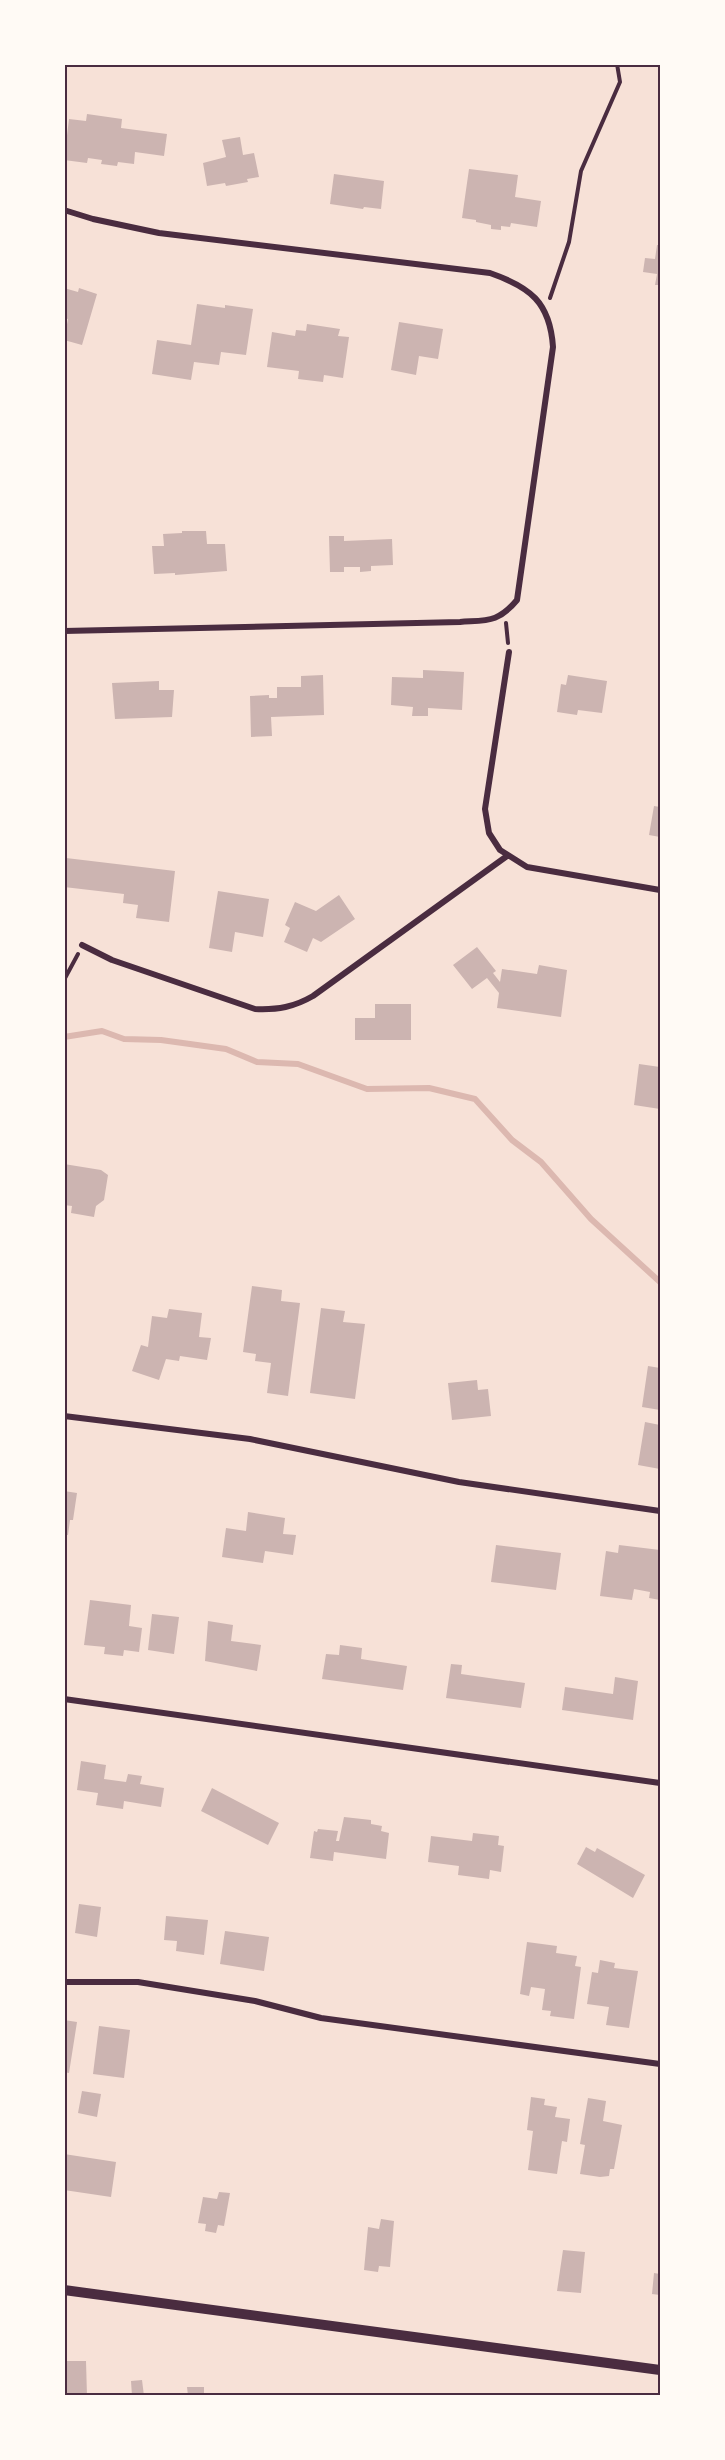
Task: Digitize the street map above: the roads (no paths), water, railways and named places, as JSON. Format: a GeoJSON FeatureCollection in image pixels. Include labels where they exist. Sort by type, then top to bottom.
{"type":"FeatureCollection","features":[{"type":"Feature","properties":{"kind":"street"},"geometry":{"type":"LineString","coordinates":[[64,210],[93,219],[159,233],[490,273],[516,282],[533,295],[545,312],[552,333],[553,347],[517,600],[506,613],[492,620],[460,622],[64,631]]}},
{"type":"Feature","properties":{"kind":"street"},"geometry":{"type":"LineString","coordinates":[[509,652],[484,809],[489,833],[500,850],[527,867],[660,890]]}},
{"type":"Feature","properties":{"kind":"street"},"geometry":{"type":"LineString","coordinates":[[82,945],[112,960],[255,1009],[277,1010],[297,1005],[313,996],[507,856]]}},
{"type":"Feature","properties":{"kind":"street"},"geometry":{"type":"LineString","coordinates":[[64,1416],[250,1439],[459,1482],[660,1511]]}},
{"type":"Feature","properties":{"kind":"street"},"geometry":{"type":"LineString","coordinates":[[64,1699],[660,1783]]}},
{"type":"Feature","properties":{"kind":"street"},"geometry":{"type":"LineString","coordinates":[[64,1982],[138,1982],[246,2000],[321,2018],[660,2064]]}},
{"type":"Feature","properties":{"kind":"street"},"geometry":{"type":"LineString","coordinates":[[64,2290],[660,2370]]}},
{"type":"Feature","properties":{"kind":"waterway"},"geometry":{"type":"LineString","coordinates":[[64,1037],[102,1031],[124,1039],[161,1040],[226,1049],[257,1062],[298,1064],[367,1089],[429,1088],[475,1099],[512,1140],[541,1162],[591,1219],[660,1282]]}}]}
